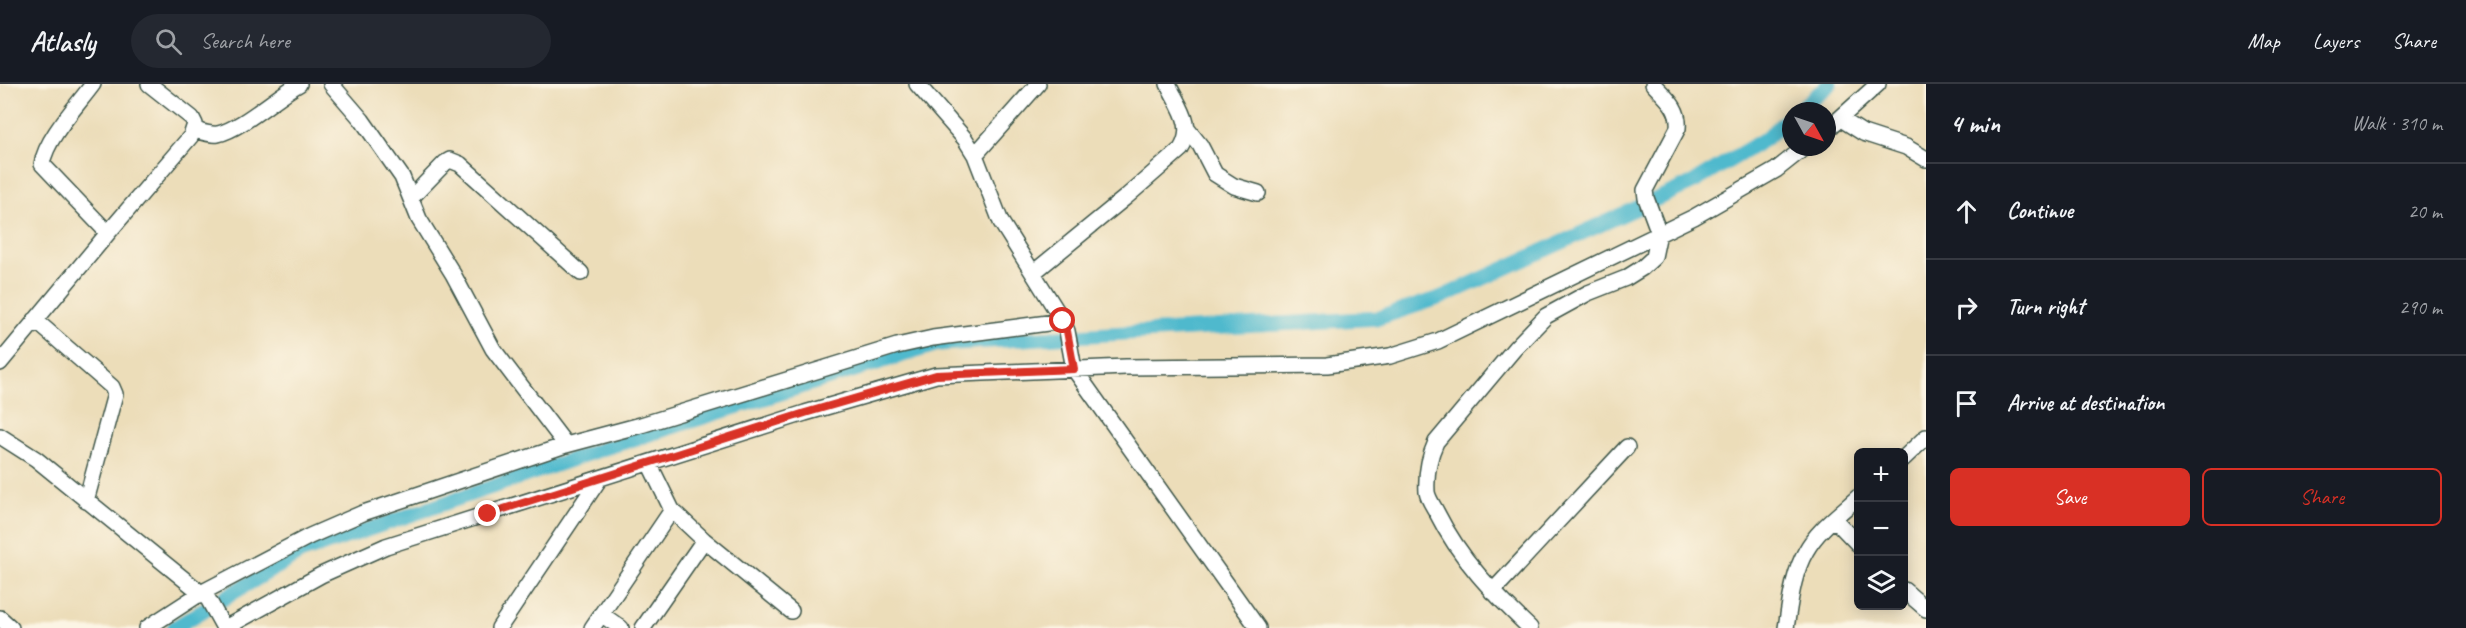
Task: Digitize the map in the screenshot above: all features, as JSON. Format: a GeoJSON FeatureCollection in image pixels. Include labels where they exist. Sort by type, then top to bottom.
{"type":"FeatureCollection","features":[{"type":"Feature","properties":{"kind":"street"},"geometry":{"type":"LineString","coordinates":[[93,84],[43,155],[42,164],[108,233]]}},
{"type":"Feature","properties":{"kind":"street"},"geometry":{"type":"LineString","coordinates":[[0,363],[108,233],[186,144],[194,130],[192,118],[149,84]]}},
{"type":"Feature","properties":{"kind":"street"},"geometry":{"type":"LineString","coordinates":[[331,84],[362,120],[402,177],[419,219],[453,274],[493,349],[566,445]]}},
{"type":"Feature","properties":{"kind":"street"},"geometry":{"type":"LineString","coordinates":[[917,84],[965,139],[975,155],[1001,222],[1065,326],[1073,364],[1258,628]]}},
{"type":"Feature","properties":{"kind":"street"},"geometry":{"type":"LineString","coordinates":[[975,155],[1038,84]]}},
{"type":"Feature","properties":{"kind":"street"},"geometry":{"type":"LineString","coordinates":[[1033,273],[1174,156],[1186,141],[1188,130],[1186,120],[1167,84]]}},
{"type":"Feature","properties":{"kind":"street"},"geometry":{"type":"LineString","coordinates":[[1530,628],[1492,592],[1468,565],[1445,529],[1427,494],[1429,466],[1436,442],[1515,348],[1546,316],[1588,293],[1626,278],[1654,257],[1657,229],[1645,190],[1678,128],[1679,118],[1676,109],[1653,84]]}},
{"type":"Feature","properties":{"kind":"street"},"geometry":{"type":"LineString","coordinates":[[1836,123],[1878,84]]}},
{"type":"Feature","properties":{"kind":"street"},"geometry":{"type":"LineString","coordinates":[[194,130],[218,134],[232,128],[291,86]]}},
{"type":"Feature","properties":{"kind":"street"},"geometry":{"type":"LineString","coordinates":[[1841,119],[1863,133],[1906,147],[1926,159]]}},
{"type":"Feature","properties":{"kind":"street"},"geometry":{"type":"LineString","coordinates":[[1188,130],[1200,145],[1215,174],[1234,186],[1258,193]]}},
{"type":"Feature","properties":{"kind":"street"},"geometry":{"type":"LineString","coordinates":[[0,436],[36,459],[204,596],[223,625],[321,575],[386,546],[805,413],[936,375],[1073,364],[1304,366],[1390,356],[1438,341],[1657,229],[1758,181],[1793,156]]}},
{"type":"Feature","properties":{"kind":"street"},"geometry":{"type":"LineString","coordinates":[[412,197],[445,163],[450,160],[460,164],[581,273]]}},
{"type":"Feature","properties":{"kind":"street"},"geometry":{"type":"LineString","coordinates":[[35,320],[112,387],[115,394],[86,501]]}},
{"type":"Feature","properties":{"kind":"street"},"geometry":{"type":"LineString","coordinates":[[147,628],[339,522],[566,445],[641,425],[897,346],[933,338],[1065,326]]}},
{"type":"Feature","properties":{"kind":"street"},"geometry":{"type":"LineString","coordinates":[[1908,454],[1926,436]]}},
{"type":"Feature","properties":{"kind":"street"},"geometry":{"type":"LineString","coordinates":[[1492,592],[1627,447]]}},
{"type":"Feature","properties":{"kind":"street"},"geometry":{"type":"LineString","coordinates":[[649,463],[672,510],[704,540],[791,611]]}},
{"type":"Feature","properties":{"kind":"street"},"geometry":{"type":"LineString","coordinates":[[499,628],[600,478]]}},
{"type":"Feature","properties":{"kind":"street"},"geometry":{"type":"LineString","coordinates":[[1786,628],[1794,585],[1806,551],[1823,528],[1854,501]]}},
{"type":"Feature","properties":{"kind":"street"},"geometry":{"type":"LineString","coordinates":[[592,628],[672,510]]}},
{"type":"Feature","properties":{"kind":"street"},"geometry":{"type":"LineString","coordinates":[[1834,519],[1854,540]]}},
{"type":"Feature","properties":{"kind":"street"},"geometry":{"type":"LineString","coordinates":[[643,628],[704,540]]}},
{"type":"Feature","properties":{"kind":"street"},"geometry":{"type":"LineString","coordinates":[[1908,593],[1926,609]]}},
{"type":"Feature","properties":{"kind":"street"},"geometry":{"type":"LineString","coordinates":[[601,614],[621,628]]}},
{"type":"Feature","properties":{"kind":"street"},"geometry":{"type":"LineString","coordinates":[[0,618],[11,628]]}},
{"type":"Feature","properties":{"kind":"waterway"},"geometry":{"type":"LineString","coordinates":[[1808,102],[1830,84]]}},
{"type":"Feature","properties":{"kind":"waterway"},"geometry":{"type":"LineString","coordinates":[[174,628],[300,553],[608,447],[938,344],[1379,318],[1442,297],[1694,182],[1765,139],[1782,124]]}},
{"type":"Feature","properties":{"kind":"route"},"geometry":{"type":"LineString","coordinates":[[488,514],[805,413],[936,375],[981,375],[1074,369],[1063,321]]}}]}
